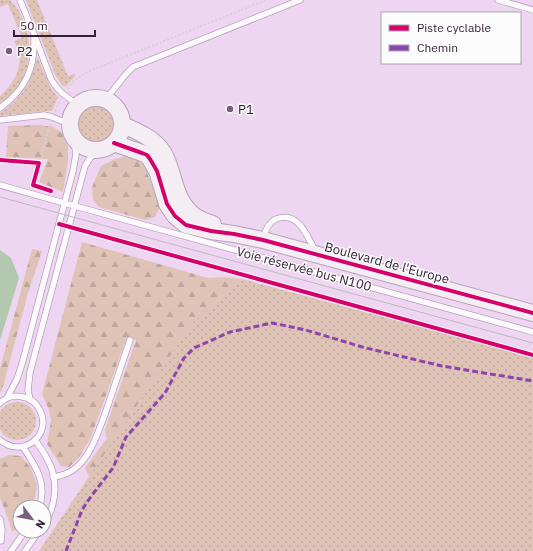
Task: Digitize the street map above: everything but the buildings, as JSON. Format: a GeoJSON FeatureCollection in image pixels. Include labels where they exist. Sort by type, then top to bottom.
{"type":"FeatureCollection","features":[{"type":"Feature","properties":{"kind":"street"},"geometry":{"type":"LineString","coordinates":[[91,98],[106,99],[113,103],[122,117],[122,132],[114,143],[107,148],[89,150],[74,140],[70,132],[69,124],[73,110],[84,100],[91,98]]}},
{"type":"Feature","properties":{"kind":"street"},"geometry":{"type":"LineString","coordinates":[[123,125],[142,134],[163,152],[179,196],[185,207],[196,217],[234,234]]}},
{"type":"Feature","properties":{"kind":"street"},"geometry":{"type":"LineString","coordinates":[[114,143],[147,155],[156,171],[167,204],[175,216],[186,225],[211,231],[234,234]]}},
{"type":"Feature","properties":{"kind":"street","name":"Boulevard de l'Europe"},"geometry":{"type":"LineString","coordinates":[[234,234],[318,254],[533,313]]}},
{"type":"Feature","properties":{"kind":"lane"},"geometry":{"type":"LineString","coordinates":[[16,0],[24,10]]}},
{"type":"Feature","properties":{"kind":"lane"},"geometry":{"type":"LineString","coordinates":[[20,0],[54,86],[62,95],[78,105]]}},
{"type":"Feature","properties":{"kind":"lane"},"geometry":{"type":"LineString","coordinates":[[106,99],[133,67],[300,0]]}},
{"type":"Feature","properties":{"kind":"lane"},"geometry":{"type":"LineString","coordinates":[[498,0],[533,10]]}},
{"type":"Feature","properties":{"kind":"lane"},"geometry":{"type":"LineString","coordinates":[[0,108],[22,87],[29,73],[33,59],[34,34]]}},
{"type":"Feature","properties":{"kind":"lane"},"geometry":{"type":"LineString","coordinates":[[0,120],[44,115],[69,124]]}},
{"type":"Feature","properties":{"kind":"lane"},"geometry":{"type":"LineString","coordinates":[[7,398],[17,379],[22,364],[76,159],[74,140]]}},
{"type":"Feature","properties":{"kind":"lane"},"geometry":{"type":"LineString","coordinates":[[30,400],[28,390],[30,372],[74,206],[85,166],[98,150]]}},
{"type":"Feature","properties":{"kind":"lane","name":"Voie réservée bus N100"},"geometry":{"type":"LineString","coordinates":[[0,185],[533,332]]}},
{"type":"Feature","properties":{"kind":"lane"},"geometry":{"type":"LineString","coordinates":[[0,190],[14,189]]}},
{"type":"Feature","properties":{"kind":"lane","name":"Boulevard de l'Europe"},"geometry":{"type":"LineString","coordinates":[[263,240],[269,225],[273,221],[285,217],[298,223],[318,254]]}},
{"type":"Feature","properties":{"kind":"lane"},"geometry":{"type":"LineString","coordinates":[[53,477],[66,474],[72,470],[85,458],[90,450],[101,425],[130,340]]}},
{"type":"Feature","properties":{"kind":"lane"},"geometry":{"type":"LineString","coordinates":[[0,402],[13,396],[19,396],[30,400],[36,404],[43,418],[40,434],[30,444],[23,447],[1,444]]}},
{"type":"Feature","properties":{"kind":"lane"},"geometry":{"type":"LineString","coordinates":[[35,440],[48,460],[51,468],[54,490],[52,507]]}},
{"type":"Feature","properties":{"kind":"lane"},"geometry":{"type":"LineString","coordinates":[[23,447],[34,464],[40,478],[42,486],[41,499]]}},
{"type":"Feature","properties":{"kind":"lane"},"geometry":{"type":"LineString","coordinates":[[0,519],[2,530],[0,541]]}},
{"type":"Feature","properties":{"kind":"lane"},"geometry":{"type":"LineString","coordinates":[[11,551],[19,539]]}},
{"type":"Feature","properties":{"kind":"lane"},"geometry":{"type":"LineString","coordinates":[[25,551],[33,539]]}},
{"type":"Feature","properties":{"kind":"path"},"geometry":{"type":"LineString","coordinates":[[31,162],[39,163],[37,171]]}},
{"type":"Feature","properties":{"kind":"green space"},"geometry":{"type":"Polygon","coordinates":[[[0,0],[10,0],[19,11],[26,27],[29,40],[29,52],[28,64],[18,86],[10,96],[0,104],[0,96],[12,82],[19,66],[19,54],[14,41],[22,38],[8,4],[0,7],[0,0]]]}},
{"type":"Feature","properties":{"kind":"green space"},"geometry":{"type":"Polygon","coordinates":[[[26,0],[37,0],[68,76],[74,74],[75,76],[65,87],[56,76],[26,0]]]}},
{"type":"Feature","properties":{"kind":"green space"},"geometry":{"type":"Polygon","coordinates":[[[37,58],[49,84],[58,97],[52,111],[0,116],[0,113],[8,108],[24,90],[32,75],[37,58]]]}},
{"type":"Feature","properties":{"kind":"green space"},"geometry":{"type":"Polygon","coordinates":[[[96,105],[104,107],[110,111],[114,117],[116,125],[114,133],[110,139],[104,143],[96,145],[88,143],[82,139],[78,133],[76,125],[78,117],[82,111],[88,107],[96,105]]]}},
{"type":"Feature","properties":{"kind":"green space"},"geometry":{"type":"Polygon","coordinates":[[[40,125],[53,127],[62,133],[68,146],[68,160],[63,192],[39,182],[48,159],[6,157],[8,126],[40,125]]]}},
{"type":"Feature","properties":{"kind":"green space"},"geometry":{"type":"Polygon","coordinates":[[[126,156],[138,160],[145,167],[158,201],[159,209],[155,217],[145,220],[99,207],[93,200],[92,187],[101,166],[115,159],[126,156]]]}},
{"type":"Feature","properties":{"kind":"green space"},"geometry":{"type":"Polygon","coordinates":[[[82,242],[208,278],[224,277],[242,279],[193,322],[89,477],[85,468],[107,438],[105,430],[136,340],[127,337],[91,437],[78,459],[69,467],[61,466],[47,444],[51,421],[49,410],[42,394],[82,242]]]}},
{"type":"Feature","properties":{"kind":"green space"},"geometry":{"type":"Polygon","coordinates":[[[32,249],[42,251],[28,293],[0,393],[0,369],[32,249]]]}},
{"type":"Feature","properties":{"kind":"green space"},"geometry":{"type":"Polygon","coordinates":[[[242,279],[533,358],[533,551],[39,551],[47,539],[52,539],[52,532],[193,322],[242,279]]]}},
{"type":"Feature","properties":{"kind":"green space"},"geometry":{"type":"Polygon","coordinates":[[[13,402],[21,402],[28,405],[33,410],[36,417],[36,425],[33,432],[28,437],[21,440],[13,440],[6,437],[-1,428],[-1,414],[1,410],[6,405],[13,402]]]}},
{"type":"Feature","properties":{"kind":"green space"},"geometry":{"type":"Polygon","coordinates":[[[9,455],[21,456],[31,468],[37,485],[35,499],[12,499],[12,531],[0,498],[0,459],[9,455]]]}},
{"type":"Feature","properties":{"kind":"shaded area"},"geometry":{"type":"Polygon","coordinates":[[[0,250],[11,258],[19,278],[0,340],[0,250]]]}},
{"type":"Feature","properties":{"kind":"tram line"},"geometry":{"type":"LineString","coordinates":[[0,197],[533,343]]}},
{"type":"Feature","properties":{"kind":"marked path"},"geometry":{"type":"LineString","coordinates":[[66,551],[82,510],[113,468],[126,437],[165,393],[184,358],[194,348],[230,332],[272,323],[306,330],[362,347],[442,366],[533,381]]}},
{"type":"Feature","properties":{"kind":"cycle path"},"geometry":{"type":"LineString","coordinates":[[114,143],[147,155],[157,171],[167,204],[175,216],[186,225],[263,240],[533,313]]}},
{"type":"Feature","properties":{"kind":"cycle path"},"geometry":{"type":"LineString","coordinates":[[0,160],[39,163],[33,185],[51,191]]}},
{"type":"Feature","properties":{"kind":"cycle path"},"geometry":{"type":"LineString","coordinates":[[59,224],[533,355]]}},
{"type":"Feature","properties":{"kind":"place","name":"P2"},"geometry":{"type":"Point","coordinates":[9,51]}},
{"type":"Feature","properties":{"kind":"place","name":"P1"},"geometry":{"type":"Point","coordinates":[230,109]}}]}
